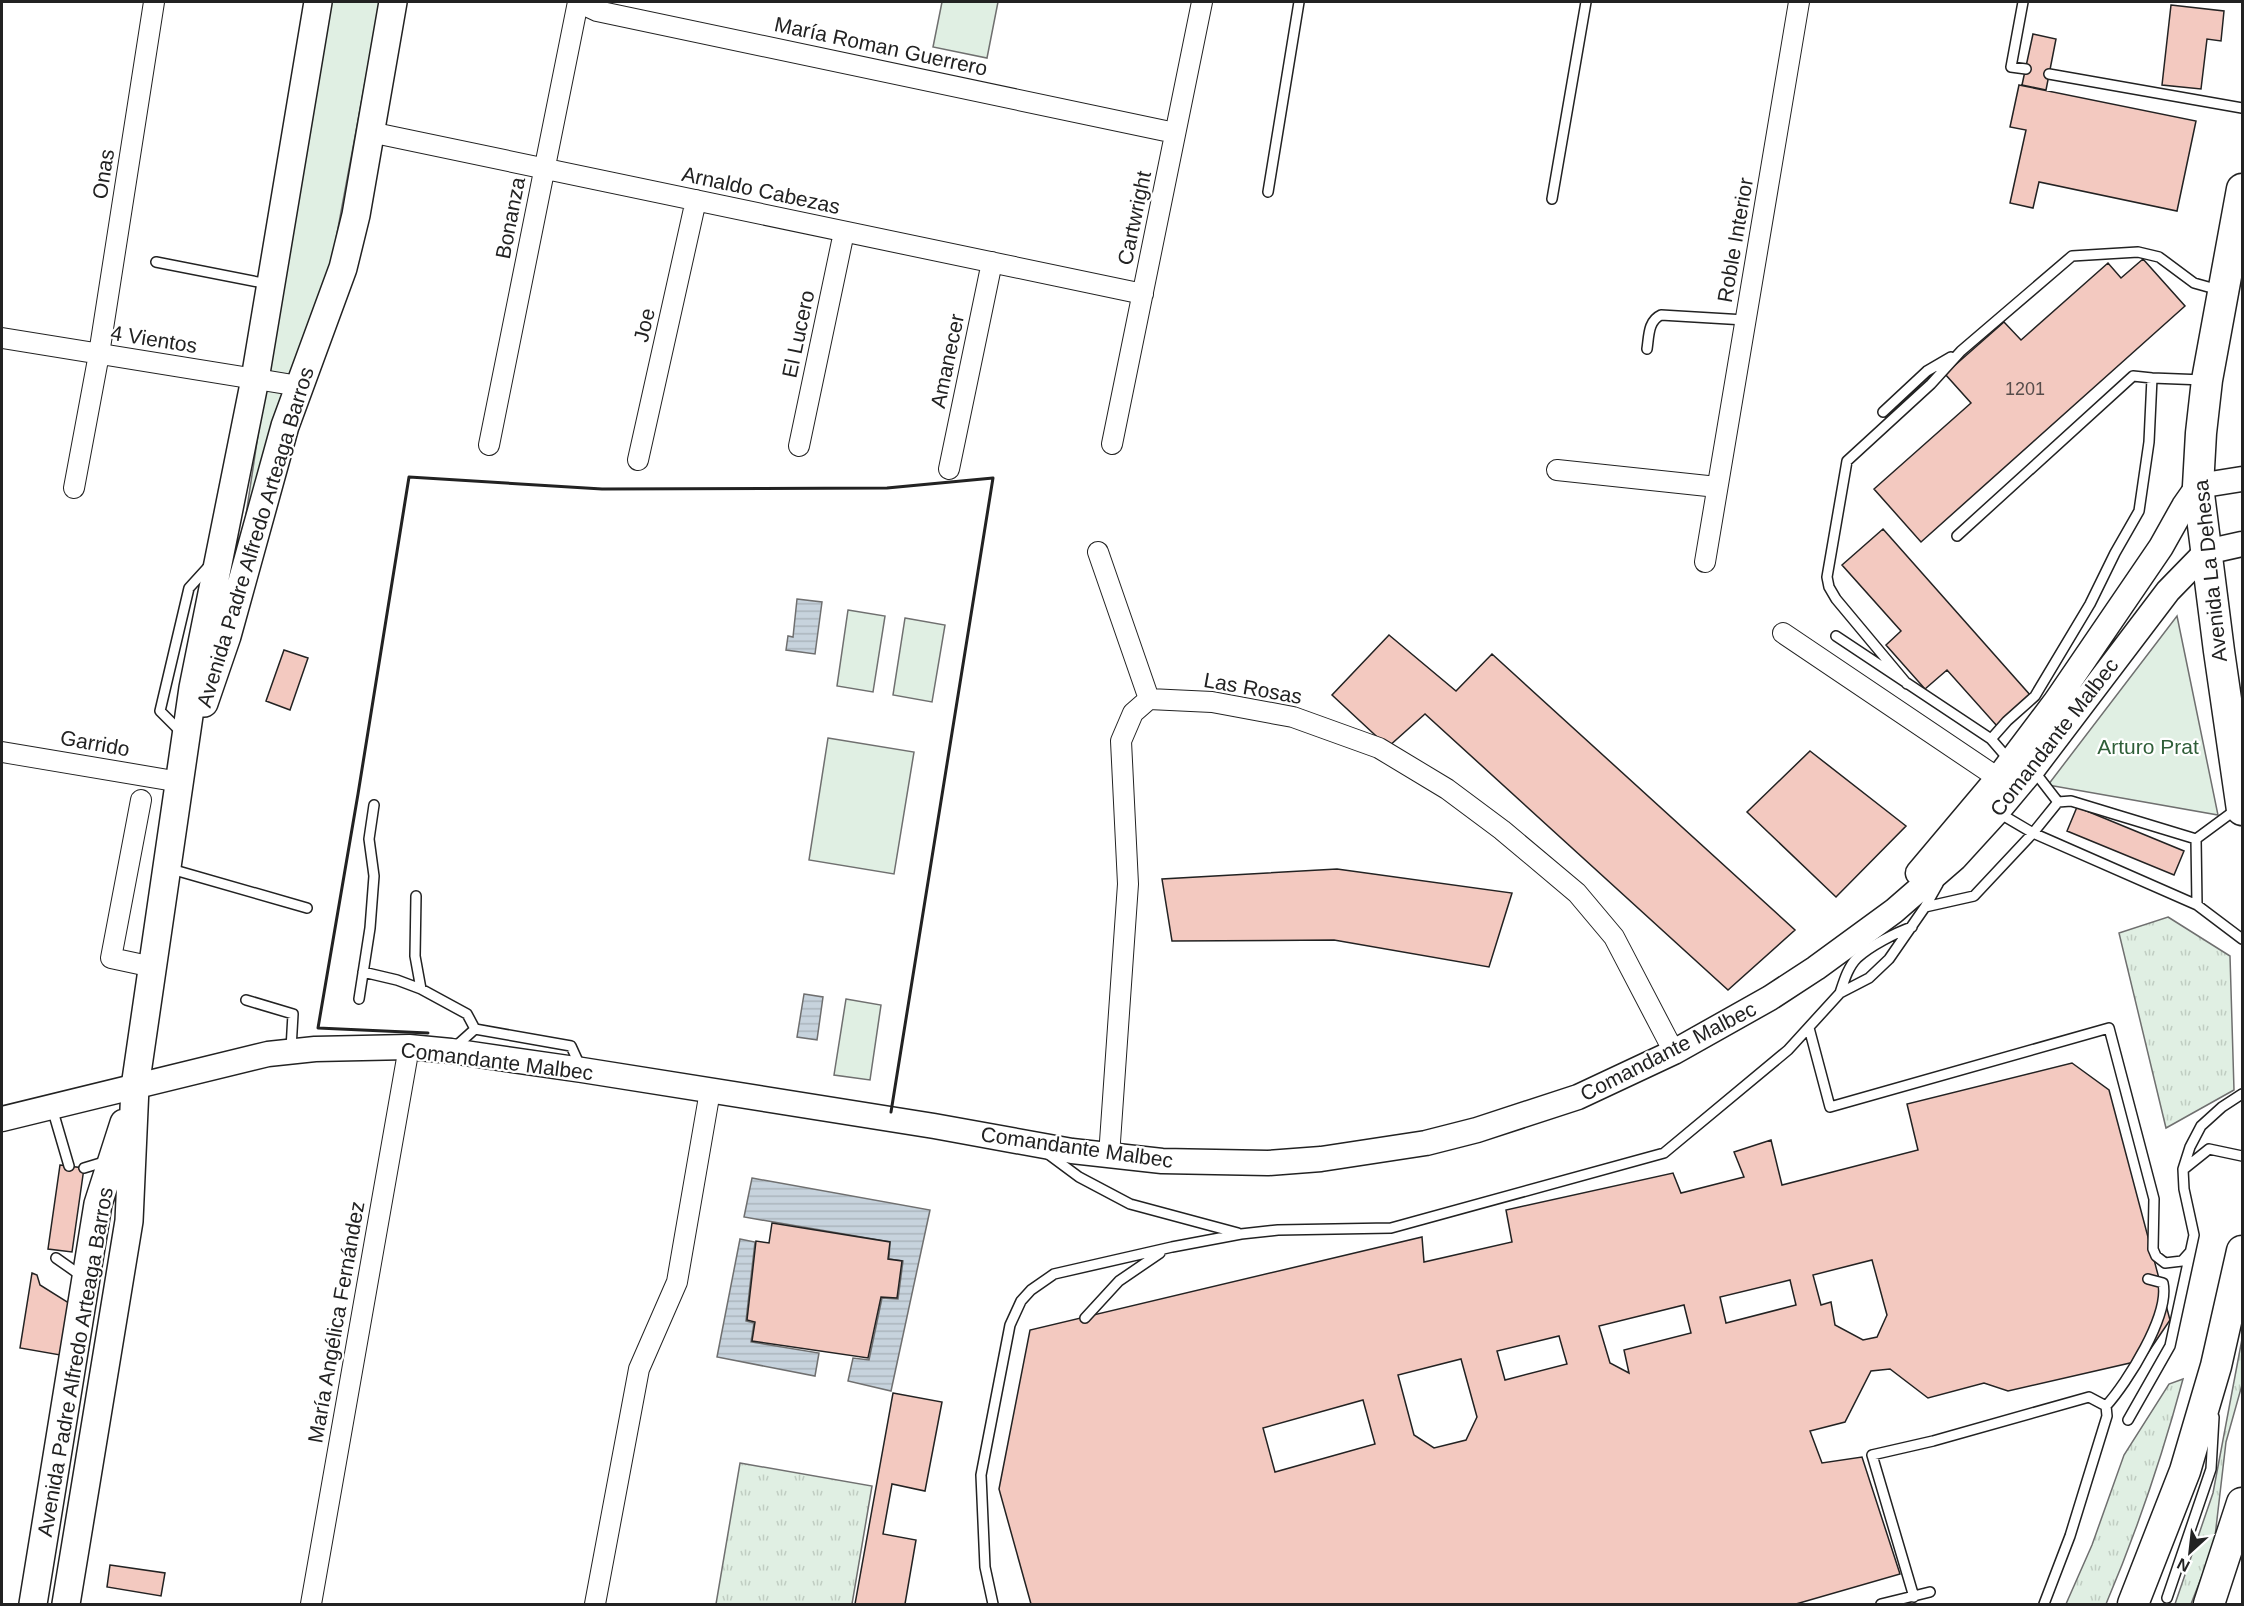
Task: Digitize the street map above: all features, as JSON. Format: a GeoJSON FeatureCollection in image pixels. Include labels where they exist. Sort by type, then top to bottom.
{"type":"FeatureCollection","features":[{"type":"Feature","properties":{"kind":"main road","name":"Avenida Padre Alfredo Arteaga Barros"},"geometry":{"type":"LineString","coordinates":[[66,1605],[129,1221],[135,1087],[193,688],[255,379],[318,2]]}},
{"type":"Feature","properties":{"kind":"main road","name":"Avenida Padre Alfredo Arteaga Barros"},"geometry":{"type":"LineString","coordinates":[[183,758],[226,636],[285,426],[343,268],[356,215],[393,2]]}},
{"type":"Feature","properties":{"kind":"main road","name":"Avenida La Dehesa"},"geometry":{"type":"LineString","coordinates":[[2242,189],[2207,380],[2198,486],[2218,651],[2242,810]]}},
{"type":"Feature","properties":{"kind":"main road","name":"Avenida Padre Alfredo Arteaga Barros"},"geometry":{"type":"LineString","coordinates":[[33,1605],[98,1204],[135,1087]]}},
{"type":"Feature","properties":{"kind":"main road"},"geometry":{"type":"LineString","coordinates":[[2133,1605],[2185,1471],[2216,1366],[2242,1251]]}},
{"type":"Feature","properties":{"kind":"main road"},"geometry":{"type":"LineString","coordinates":[[2209,1605],[2242,1503]]}},
{"type":"Feature","properties":{"kind":"street","name":"Onas"},"geometry":{"type":"LineString","coordinates":[[74,488],[99,354],[154,2]]}},
{"type":"Feature","properties":{"kind":"street","name":"María Roman Guerrero"},"geometry":{"type":"LineString","coordinates":[[578,2],[597,11],[1175,134]]}},
{"type":"Feature","properties":{"kind":"street","name":"Bonanza"},"geometry":{"type":"LineString","coordinates":[[489,445],[578,2]]}},
{"type":"Feature","properties":{"kind":"street","name":"Cartwright"},"geometry":{"type":"LineString","coordinates":[[1112,444],[1202,2]]}},
{"type":"Feature","properties":{"kind":"street","name":"Roble Interior"},"geometry":{"type":"LineString","coordinates":[[1705,562],[1799,2]]}},
{"type":"Feature","properties":{"kind":"street","name":"Arnaldo Cabezas"},"geometry":{"type":"LineString","coordinates":[[370,132],[1143,294]]}},
{"type":"Feature","properties":{"kind":"street","name":"Joe"},"geometry":{"type":"LineString","coordinates":[[638,460],[696,200]]}},
{"type":"Feature","properties":{"kind":"street","name":"El Lucero"},"geometry":{"type":"LineString","coordinates":[[799,446],[844,231]]}},
{"type":"Feature","properties":{"kind":"street","name":"Amanecer"},"geometry":{"type":"LineString","coordinates":[[949,470],[992,262]]}},
{"type":"Feature","properties":{"kind":"street","name":"4 Vientos"},"geometry":{"type":"LineString","coordinates":[[2,338],[299,387]]}},
{"type":"Feature","properties":{"kind":"street"},"geometry":{"type":"LineString","coordinates":[[1557,470],[1718,487]]}},
{"type":"Feature","properties":{"kind":"street"},"geometry":{"type":"LineString","coordinates":[[2198,486],[2242,478]]}},
{"type":"Feature","properties":{"kind":"street","name":"Comandante Malbec"},"geometry":{"type":"LineString","coordinates":[[1862,935],[1909,884],[2003,772],[2080,668],[2161,547],[2198,486]]}},
{"type":"Feature","properties":{"kind":"street"},"geometry":{"type":"LineString","coordinates":[[2206,552],[2242,544]]}},
{"type":"Feature","properties":{"kind":"street"},"geometry":{"type":"LineString","coordinates":[[1098,552],[1149,699],[1133,713],[1121,741],[1128,884],[1109,1156]]}},
{"type":"Feature","properties":{"kind":"street","name":"Comandante Malbec"},"geometry":{"type":"LineString","coordinates":[[2,1119],[228,1063],[315,1049],[409,1047],[582,1070],[1109,1156],[1183,1162],[1268,1163],[1321,1159],[1415,1145],[1477,1130],[1528,1115],[1617,1080],[1674,1052],[1770,998],[1894,911],[1955,858],[1997,812],[2033,769],[2168,591],[2206,552]]}},
{"type":"Feature","properties":{"kind":"street","name":"Comandante Malbec"},"geometry":{"type":"LineString","coordinates":[[1783,633],[2003,772]]}},
{"type":"Feature","properties":{"kind":"street","name":"Las Rosas"},"geometry":{"type":"LineString","coordinates":[[1149,699],[1212,702],[1293,717],[1379,748],[1447,789],[1502,830],[1585,902],[1614,937],[1674,1052]]}},
{"type":"Feature","properties":{"kind":"street","name":"Garrido"},"geometry":{"type":"LineString","coordinates":[[2,752],[183,758]]}},
{"type":"Feature","properties":{"kind":"street"},"geometry":{"type":"LineString","coordinates":[[141,801],[111,958],[153,967]]}},
{"type":"Feature","properties":{"kind":"street","name":"María Angélica Fernández"},"geometry":{"type":"LineString","coordinates":[[311,1605],[409,1047]]}},
{"type":"Feature","properties":{"kind":"street"},"geometry":{"type":"LineString","coordinates":[[595,1605],[639,1369],[677,1282],[710,1091]]}},
{"type":"Feature","properties":{"kind":"lane"},"geometry":{"type":"LineString","coordinates":[[1268,192],[1299,2]]}},
{"type":"Feature","properties":{"kind":"lane"},"geometry":{"type":"LineString","coordinates":[[1552,198],[1586,2]]}},
{"type":"Feature","properties":{"kind":"lane"},"geometry":{"type":"LineString","coordinates":[[2023,2],[2011,67],[2025,69]]}},
{"type":"Feature","properties":{"kind":"lane"},"geometry":{"type":"LineString","coordinates":[[2049,74],[2242,108]]}},
{"type":"Feature","properties":{"kind":"lane"},"geometry":{"type":"LineString","coordinates":[[1907,684],[1836,599],[1829,587],[1827,577],[1847,461],[1931,384],[1961,351],[2072,256],[2138,252],[2159,257],[2194,283],[2213,290],[2224,290]]}},
{"type":"Feature","properties":{"kind":"lane"},"geometry":{"type":"LineString","coordinates":[[156,262],[271,284]]}},
{"type":"Feature","properties":{"kind":"lane"},"geometry":{"type":"LineString","coordinates":[[1647,349],[1651,324],[1654,318],[1661,315],[1745,320]]}},
{"type":"Feature","properties":{"kind":"lane"},"geometry":{"type":"LineString","coordinates":[[1883,412],[1927,370],[1961,351]]}},
{"type":"Feature","properties":{"kind":"lane"},"geometry":{"type":"LineString","coordinates":[[1957,536],[2133,376],[2207,380]]}},
{"type":"Feature","properties":{"kind":"lane"},"geometry":{"type":"LineString","coordinates":[[1991,739],[2035,696],[2090,604],[2139,511],[2149,442],[2152,378]]}},
{"type":"Feature","properties":{"kind":"lane"},"geometry":{"type":"LineString","coordinates":[[1836,636],[1991,739],[2004,754],[2003,772]]}},
{"type":"Feature","properties":{"kind":"lane"},"geometry":{"type":"LineString","coordinates":[[2033,769],[2058,802]]}},
{"type":"Feature","properties":{"kind":"lane"},"geometry":{"type":"LineString","coordinates":[[1925,907],[1974,896],[2058,802],[2071,801],[2196,839]]}},
{"type":"Feature","properties":{"kind":"lane"},"geometry":{"type":"LineString","coordinates":[[359,999],[370,928],[374,876],[369,839],[374,805]]}},
{"type":"Feature","properties":{"kind":"lane"},"geometry":{"type":"LineString","coordinates":[[2196,839],[2242,805]]}},
{"type":"Feature","properties":{"kind":"lane"},"geometry":{"type":"LineString","coordinates":[[1997,812],[2033,832],[2197,905],[2242,939]]}},
{"type":"Feature","properties":{"kind":"lane"},"geometry":{"type":"LineString","coordinates":[[2196,839],[2197,905]]}},
{"type":"Feature","properties":{"kind":"lane"},"geometry":{"type":"LineString","coordinates":[[993,1605],[985,1567],[981,1475],[1010,1325],[1015,1312],[1031,1290],[1054,1274],[1241,1234],[1278,1230],[1390,1228],[1664,1153],[1771,1064],[1809,1028],[1840,993],[1869,978],[1889,959],[1955,858]]}},
{"type":"Feature","properties":{"kind":"lane"},"geometry":{"type":"LineString","coordinates":[[167,868],[307,908]]}},
{"type":"Feature","properties":{"kind":"lane"},"geometry":{"type":"LineString","coordinates":[[416,896],[415,956],[421,989]]}},
{"type":"Feature","properties":{"kind":"lane"},"geometry":{"type":"LineString","coordinates":[[1840,993],[1845,978],[1857,959],[1896,933],[1912,927]]}},
{"type":"Feature","properties":{"kind":"lane"},"geometry":{"type":"LineString","coordinates":[[363,972],[397,980],[421,989],[467,1014],[475,1029]]}},
{"type":"Feature","properties":{"kind":"lane"},"geometry":{"type":"LineString","coordinates":[[246,1000],[293,1014],[291,1052]]}},
{"type":"Feature","properties":{"kind":"lane"},"geometry":{"type":"LineString","coordinates":[[1809,1028],[1830,1107],[2109,1028],[2154,1199],[2153,1249],[2165,1263],[2182,1261],[2190,1252]]}},
{"type":"Feature","properties":{"kind":"lane"},"geometry":{"type":"LineString","coordinates":[[451,1051],[475,1029]]}},
{"type":"Feature","properties":{"kind":"lane"},"geometry":{"type":"LineString","coordinates":[[475,1029],[571,1046],[582,1070]]}},
{"type":"Feature","properties":{"kind":"lane"},"geometry":{"type":"LineString","coordinates":[[2128,1420],[2170,1346],[2194,1235],[2184,1189],[2183,1170],[2190,1147],[2201,1126],[2222,1107],[2242,1094]]}},
{"type":"Feature","properties":{"kind":"lane"},"geometry":{"type":"LineString","coordinates":[[52,1107],[69,1166]]}},
{"type":"Feature","properties":{"kind":"lane"},"geometry":{"type":"LineString","coordinates":[[1035,1144],[1079,1177],[1130,1204],[1241,1234]]}},
{"type":"Feature","properties":{"kind":"lane"},"geometry":{"type":"LineString","coordinates":[[2183,1170],[2209,1149],[2242,1156]]}},
{"type":"Feature","properties":{"kind":"lane"},"geometry":{"type":"LineString","coordinates":[[84,1168],[112,1160]]}},
{"type":"Feature","properties":{"kind":"lane"},"geometry":{"type":"LineString","coordinates":[[1085,1318],[1119,1281],[1172,1247]]}},
{"type":"Feature","properties":{"kind":"lane"},"geometry":{"type":"LineString","coordinates":[[56,1258],[86,1278]]}},
{"type":"Feature","properties":{"kind":"lane"},"geometry":{"type":"LineString","coordinates":[[2044,1605],[2070,1536],[2100,1442],[2107,1416],[2106,1406],[2120,1391],[2132,1372],[2160,1314],[2165,1293],[2163,1283],[2148,1279]]}},
{"type":"Feature","properties":{"kind":"lane"},"geometry":{"type":"LineString","coordinates":[[2167,1598],[2211,1469],[2216,1366]]}},
{"type":"Feature","properties":{"kind":"lane"},"geometry":{"type":"LineString","coordinates":[[1914,1597],[1872,1455],[1933,1441],[2089,1397],[2106,1406]]}},
{"type":"Feature","properties":{"kind":"lane"},"geometry":{"type":"LineString","coordinates":[[1881,1605],[1930,1592]]}},
{"type":"Feature","properties":{"kind":"green space"},"geometry":{"type":"Polygon","coordinates":[[[331,2],[380,2],[325,298],[241,548],[283,269],[331,2]]]}},
{"type":"Feature","properties":{"kind":"green space"},"geometry":{"type":"Polygon","coordinates":[[[942,2],[998,2],[987,58],[933,47],[942,2]]]}},
{"type":"Feature","properties":{"kind":"green space"},"geometry":{"type":"Polygon","coordinates":[[[848,610],[885,616],[873,692],[837,686],[848,610]]]}},
{"type":"Feature","properties":{"kind":"green space","name":"Arturo Prat"},"geometry":{"type":"Polygon","coordinates":[[[2177,616],[2218,815],[2048,785],[2177,616]]]}},
{"type":"Feature","properties":{"kind":"green space"},"geometry":{"type":"Polygon","coordinates":[[[905,618],[945,625],[932,702],[893,695],[905,618]]]}},
{"type":"Feature","properties":{"kind":"green space"},"geometry":{"type":"Polygon","coordinates":[[[828,738],[914,752],[894,874],[809,860],[828,738]]]}},
{"type":"Feature","properties":{"kind":"green space"},"geometry":{"type":"Polygon","coordinates":[[[2168,917],[2230,956],[2234,1090],[2166,1128],[2119,933],[2168,917]]]}},
{"type":"Feature","properties":{"kind":"green space"},"geometry":{"type":"Polygon","coordinates":[[[846,999],[881,1005],[870,1080],[834,1075],[846,999]]]}},
{"type":"Feature","properties":{"kind":"green space"},"geometry":{"type":"Polygon","coordinates":[[[2242,1339],[2242,1385],[2226,1442],[2214,1545],[2191,1604],[2175,1604],[2213,1493],[2242,1339]]]}},
{"type":"Feature","properties":{"kind":"green space"},"geometry":{"type":"Polygon","coordinates":[[[2183,1379],[2148,1493],[2106,1604],[2066,1604],[2092,1545],[2124,1455],[2169,1384],[2183,1379]]]}},
{"type":"Feature","properties":{"kind":"green space"},"geometry":{"type":"Polygon","coordinates":[[[740,1463],[872,1486],[852,1604],[716,1604],[740,1463]]]}},
{"type":"Feature","properties":{"kind":"shaded area"},"geometry":{"type":"Polygon","coordinates":[[[797,599],[822,602],[815,654],[786,650],[788,636],[793,637],[797,599]]]}},
{"type":"Feature","properties":{"kind":"shaded area"},"geometry":{"type":"Polygon","coordinates":[[[804,994],[823,997],[817,1040],[797,1037],[804,994]]]}},
{"type":"Feature","properties":{"kind":"shaded area"},"geometry":{"type":"Polygon","coordinates":[[[752,1178],[930,1210],[891,1391],[848,1381],[853,1358],[869,1360],[882,1298],[898,1299],[903,1261],[889,1259],[890,1242],[744,1217],[752,1178]]]}},
{"type":"Feature","properties":{"kind":"shaded area"},"geometry":{"type":"Polygon","coordinates":[[[740,1239],[755,1242],[746,1321],[754,1323],[751,1342],[819,1353],[815,1376],[717,1357],[740,1239]]]}},
{"type":"Feature","properties":{"kind":"building"},"geometry":{"type":"Polygon","coordinates":[[[2171,5],[2224,11],[2221,41],[2207,39],[2201,89],[2162,85],[2171,5]]]}},
{"type":"Feature","properties":{"kind":"building"},"geometry":{"type":"Polygon","coordinates":[[[2033,34],[2056,39],[2046,90],[2022,85],[2033,34]]]}},
{"type":"Feature","properties":{"kind":"building"},"geometry":{"type":"Polygon","coordinates":[[[2019,85],[2196,121],[2177,211],[2039,182],[2033,208],[2010,203],[2026,130],[2010,127],[2019,85]]]}},
{"type":"Feature","properties":{"kind":"building"},"geometry":{"type":"Polygon","coordinates":[[[2143,259],[2185,306],[1921,542],[1874,489],[1971,403],[1945,374],[2004,322],[2021,340],[2108,263],[2121,278],[2143,259]]]}},
{"type":"Feature","properties":{"kind":"building"},"geometry":{"type":"Polygon","coordinates":[[[1883,529],[2031,696],[1997,726],[1947,670],[1925,689],[1886,645],[1901,631],[1842,565],[1883,529]]]}},
{"type":"Feature","properties":{"kind":"building"},"geometry":{"type":"Polygon","coordinates":[[[1389,635],[1456,691],[1492,654],[1795,930],[1728,990],[1425,714],[1388,747],[1332,695],[1389,635]]]}},
{"type":"Feature","properties":{"kind":"building"},"geometry":{"type":"Polygon","coordinates":[[[284,650],[308,658],[290,710],[266,701],[284,650]]]}},
{"type":"Feature","properties":{"kind":"building"},"geometry":{"type":"Polygon","coordinates":[[[1810,751],[1906,826],[1836,897],[1747,812],[1810,751]]]}},
{"type":"Feature","properties":{"kind":"building"},"geometry":{"type":"Polygon","coordinates":[[[2077,807],[2184,851],[2174,875],[2067,831],[2077,807]]]}},
{"type":"Feature","properties":{"kind":"building"},"geometry":{"type":"Polygon","coordinates":[[[1337,869],[1512,893],[1489,967],[1334,940],[1172,941],[1162,879],[1337,869]]]}},
{"type":"Feature","properties":{"kind":"building"},"geometry":{"type":"Polygon","coordinates":[[[2072,1063],[2109,1090],[2170,1320],[2143,1360],[2008,1391],[1984,1383],[1928,1398],[1890,1369],[1871,1371],[1845,1422],[1810,1431],[1822,1463],[1862,1457],[1900,1574],[1796,1604],[1031,1604],[999,1489],[1030,1330],[1422,1237],[1424,1262],[1512,1242],[1506,1210],[1673,1173],[1681,1193],[1744,1177],[1734,1152],[1771,1140],[1782,1185],[1918,1150],[1907,1104],[2072,1063]],[[1872,1260],[1813,1275],[1821,1305],[1831,1302],[1835,1325],[1863,1340],[1877,1337],[1887,1315],[1872,1260]],[[1790,1280],[1720,1297],[1726,1323],[1796,1305],[1790,1280]],[[1684,1305],[1599,1326],[1610,1363],[1629,1373],[1624,1350],[1691,1333],[1684,1305]],[[1559,1336],[1497,1351],[1505,1380],[1567,1364],[1559,1336]],[[1461,1359],[1398,1375],[1414,1435],[1434,1448],[1466,1440],[1477,1417],[1461,1359]],[[1363,1400],[1263,1428],[1275,1472],[1375,1444],[1363,1400]]]}},
{"type":"Feature","properties":{"kind":"building"},"geometry":{"type":"Polygon","coordinates":[[[60,1165],[84,1168],[72,1252],[48,1249],[60,1165]]]}},
{"type":"Feature","properties":{"kind":"building"},"geometry":{"type":"Polygon","coordinates":[[[772,1223],[890,1242],[888,1259],[902,1261],[897,1298],[881,1297],[868,1358],[752,1341],[755,1322],[747,1320],[756,1241],[769,1243],[772,1223]]]}},
{"type":"Feature","properties":{"kind":"building"},"geometry":{"type":"Polygon","coordinates":[[[32,1273],[37,1275],[40,1285],[69,1303],[60,1355],[20,1348],[32,1273]]]}},
{"type":"Feature","properties":{"kind":"building"},"geometry":{"type":"Polygon","coordinates":[[[893,1393],[942,1402],[925,1491],[892,1484],[883,1534],[916,1540],[905,1604],[855,1604],[893,1393]]]}},
{"type":"Feature","properties":{"kind":"building"},"geometry":{"type":"Polygon","coordinates":[[[110,1565],[165,1573],[161,1596],[107,1587],[110,1565]]]}},
{"type":"Feature","properties":{"kind":"wall"},"geometry":{"type":"LineString","coordinates":[[428,1033],[318,1028],[409,477],[602,489],[887,488],[993,478],[891,1112]]}}]}
